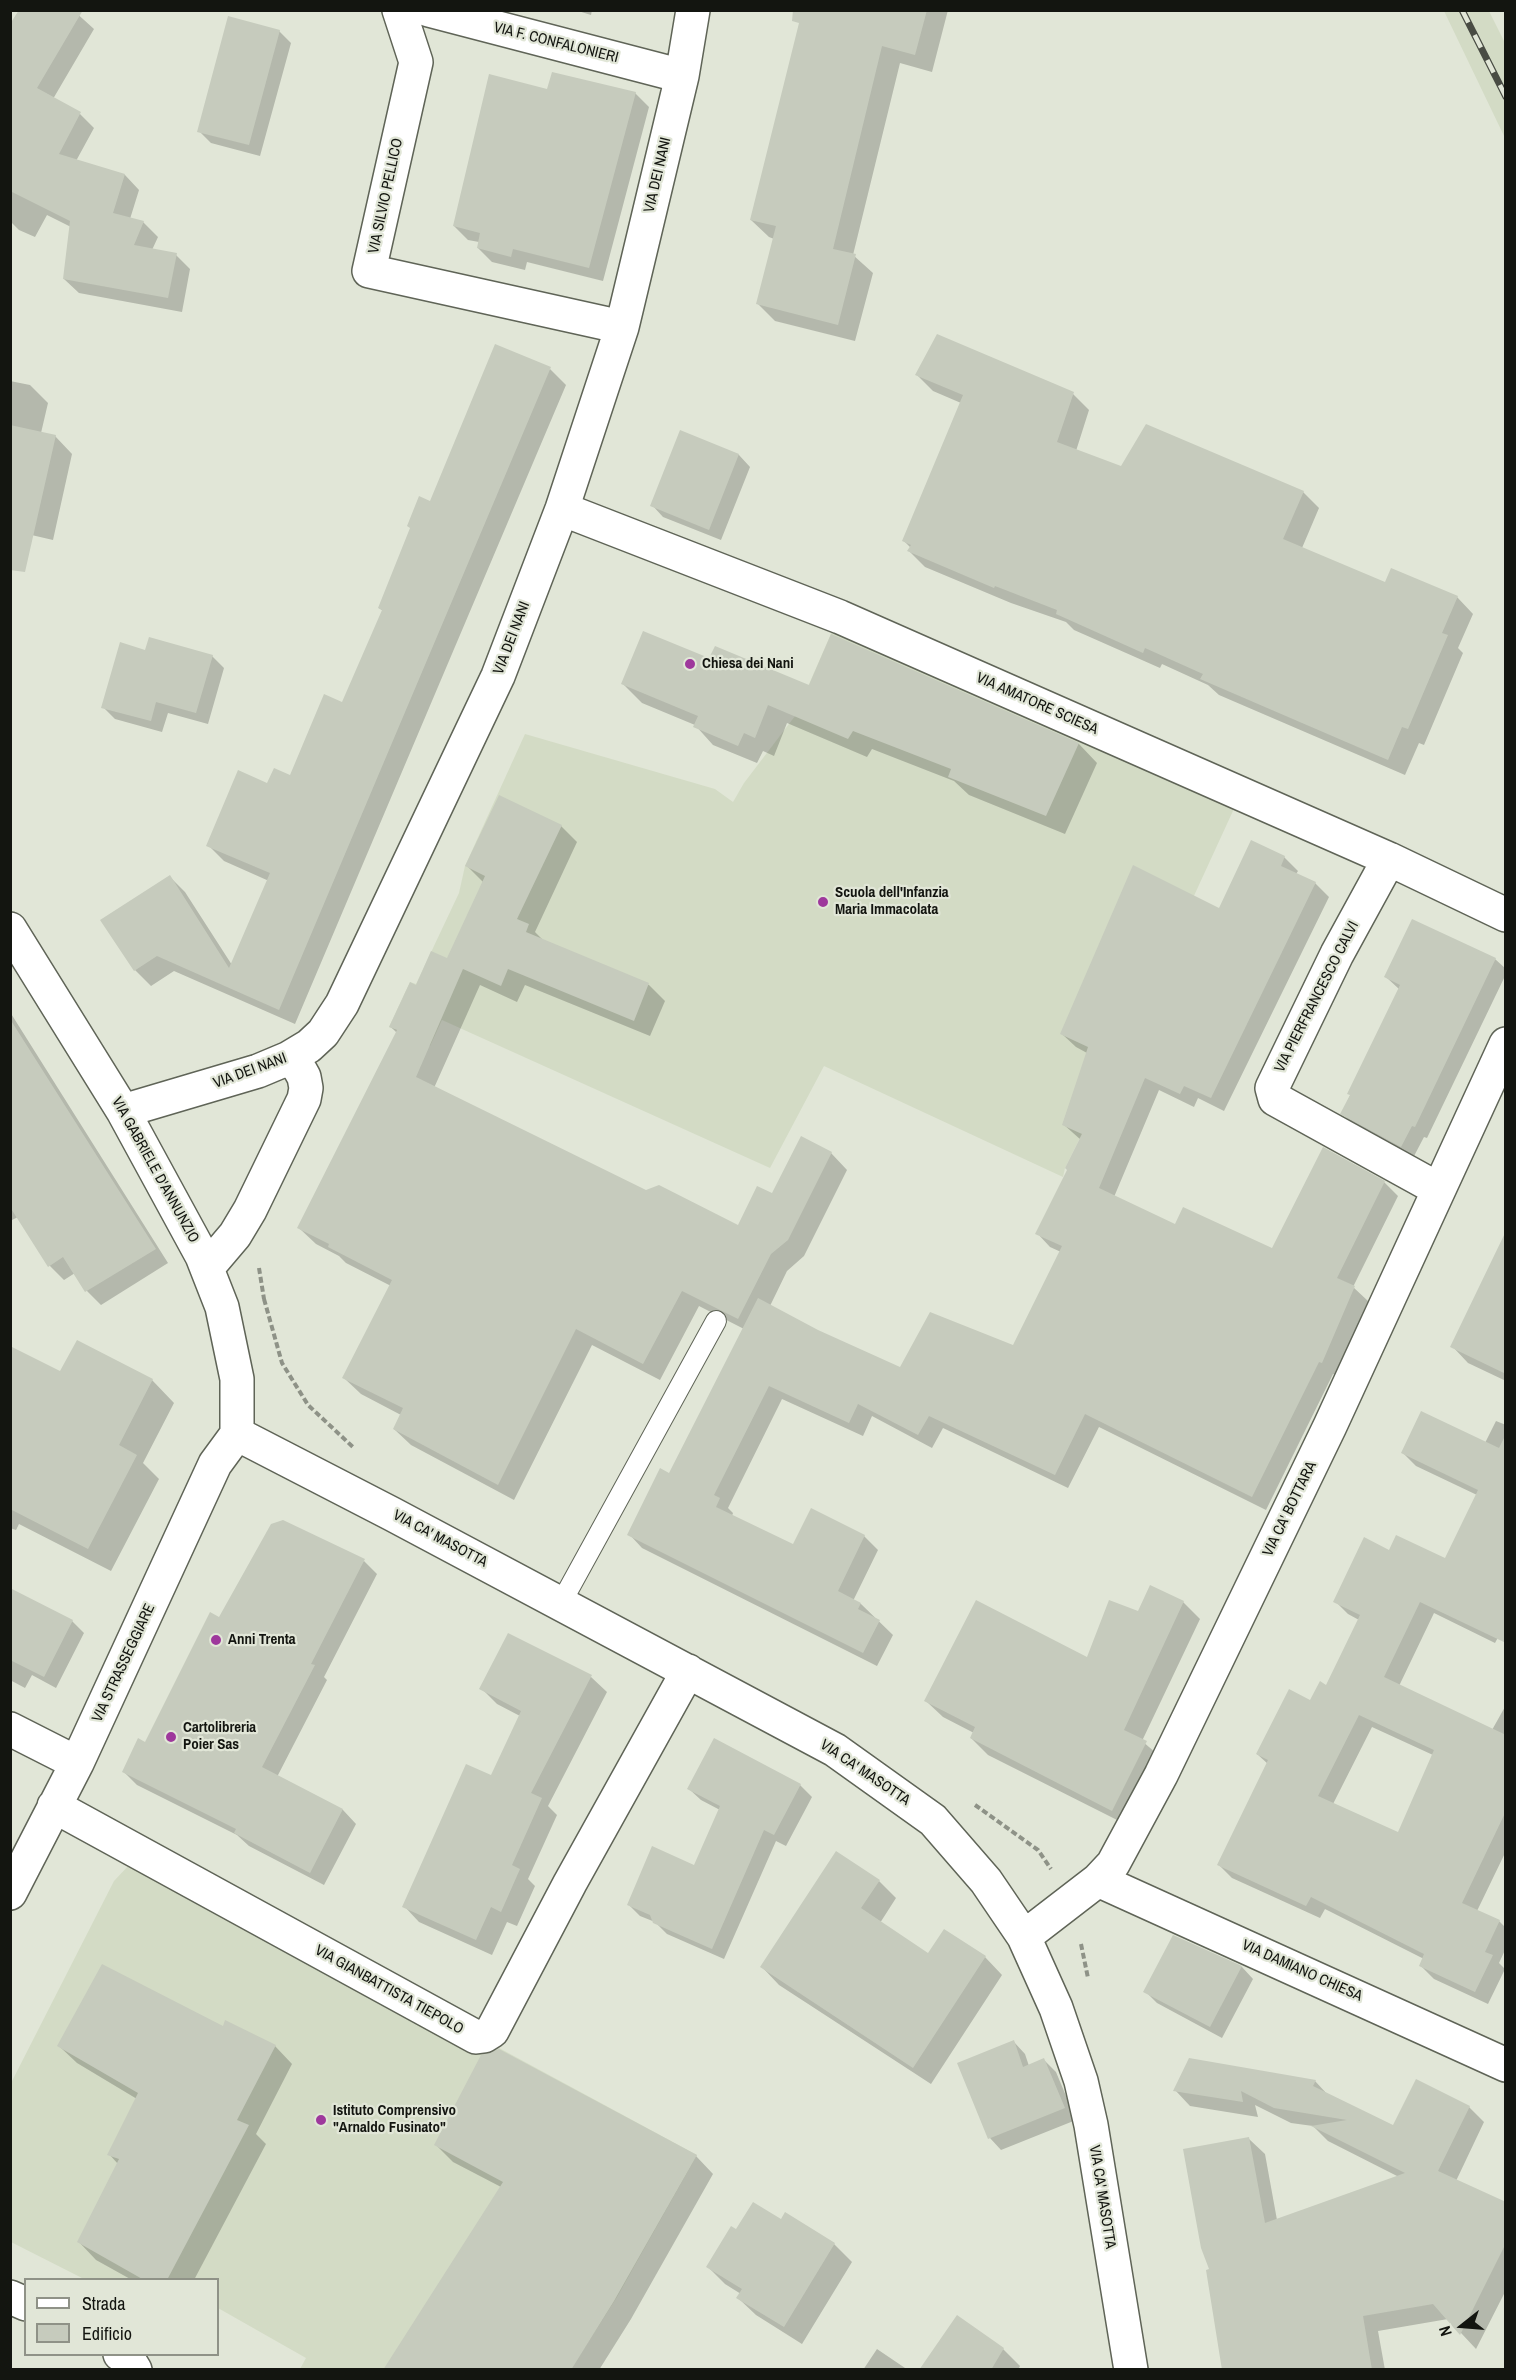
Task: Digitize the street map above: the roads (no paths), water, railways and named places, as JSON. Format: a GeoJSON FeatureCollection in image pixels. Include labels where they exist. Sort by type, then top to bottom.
{"type":"FeatureCollection","features":[{"type":"Feature","properties":{"kind":"street","name":"VIA SILVIO PELLICO"},"geometry":{"type":"LineString","coordinates":[[399,10],[416,62],[369,271],[622,327]]}},
{"type":"Feature","properties":{"kind":"street","name":"VIA F. CONFALONIERI"},"geometry":{"type":"LineString","coordinates":[[429,10],[682,76]]}},
{"type":"Feature","properties":{"kind":"street","name":"VIA DEI NANI"},"geometry":{"type":"LineString","coordinates":[[123,1112],[258,1071],[289,1058],[309,1046],[323,1033],[342,1004],[498,676],[562,509],[622,327],[682,76],[693,10]]}},
{"type":"Feature","properties":{"kind":"street","name":"VIA AMATORE SCIESA"},"geometry":{"type":"LineString","coordinates":[[562,509],[840,617],[1389,859],[1506,915]]}},
{"type":"Feature","properties":{"kind":"street","name":"VIA PIERFRANCESCO CALVI"},"geometry":{"type":"LineString","coordinates":[[1389,859],[1337,954],[1272,1089],[1275,1099],[1438,1189]]}},
{"type":"Feature","properties":{"kind":"street","name":"VIA GABRIELE D'ANNUNZIO"},"geometry":{"type":"LineString","coordinates":[[10,929],[123,1112],[202,1256],[222,1307],[237,1379],[237,1434]]}},
{"type":"Feature","properties":{"kind":"street","name":"VIA CA' BOTTARA"},"geometry":{"type":"LineString","coordinates":[[1024,1937],[1098,1880],[1113,1864],[1161,1775],[1330,1426],[1506,1044]]}},
{"type":"Feature","properties":{"kind":"street"},"geometry":{"type":"LineString","coordinates":[[207,1268],[235,1235],[250,1210],[304,1099],[306,1088],[304,1077],[289,1058]]}},
{"type":"Feature","properties":{"kind":"street","name":"VIA CA' MASOTTA"},"geometry":{"type":"LineString","coordinates":[[237,1434],[561,1603],[835,1750],[933,1820],[986,1881],[1024,1937],[1056,2008],[1081,2081],[1091,2125],[1131,2370]]}},
{"type":"Feature","properties":{"kind":"street","name":"VIA STRASSEGGIARE"},"geometry":{"type":"LineString","coordinates":[[10,1893],[77,1763],[215,1464],[237,1434]]}},
{"type":"Feature","properties":{"kind":"street","name":"VIA GIANBATTISTA TIEPOLO"},"geometry":{"type":"LineString","coordinates":[[54,1806],[476,2037],[484,2036],[492,2031],[570,1883],[688,1671]]}},
{"type":"Feature","properties":{"kind":"street"},"geometry":{"type":"LineString","coordinates":[[10,1729],[77,1763]]}},
{"type":"Feature","properties":{"kind":"street","name":"VIA DAMIANO CHIESA"},"geometry":{"type":"LineString","coordinates":[[1098,1880],[1503,2057]]}},
{"type":"Feature","properties":{"kind":"street"},"geometry":{"type":"LineString","coordinates":[[10,2297],[24,2303]]}},
{"type":"Feature","properties":{"kind":"street"},"geometry":{"type":"LineString","coordinates":[[122,2356],[129,2360],[135,2370]]}},
{"type":"Feature","properties":{"kind":"lane"},"geometry":{"type":"LineString","coordinates":[[561,1603],[716,1321]]}},
{"type":"Feature","properties":{"kind":"railway"},"geometry":{"type":"LineString","coordinates":[[1462,10],[1506,97]]}},
{"type":"Feature","properties":{"kind":"place","name":"Chiesa dei Nani"},"geometry":{"type":"Point","coordinates":[690,664]}},
{"type":"Feature","properties":{"kind":"place","name":"Scuola dell'Infanzia Maria Immacolata"},"geometry":{"type":"Point","coordinates":[823,902]}},
{"type":"Feature","properties":{"kind":"place","name":"Anni Trenta"},"geometry":{"type":"Point","coordinates":[216,1640]}},
{"type":"Feature","properties":{"kind":"place","name":"Cartolibreria Poier Sas"},"geometry":{"type":"Point","coordinates":[171,1737]}},
{"type":"Feature","properties":{"kind":"place","name":"Istituto Comprensivo \"Arnaldo Fusinato\""},"geometry":{"type":"Point","coordinates":[321,2120]}}]}
